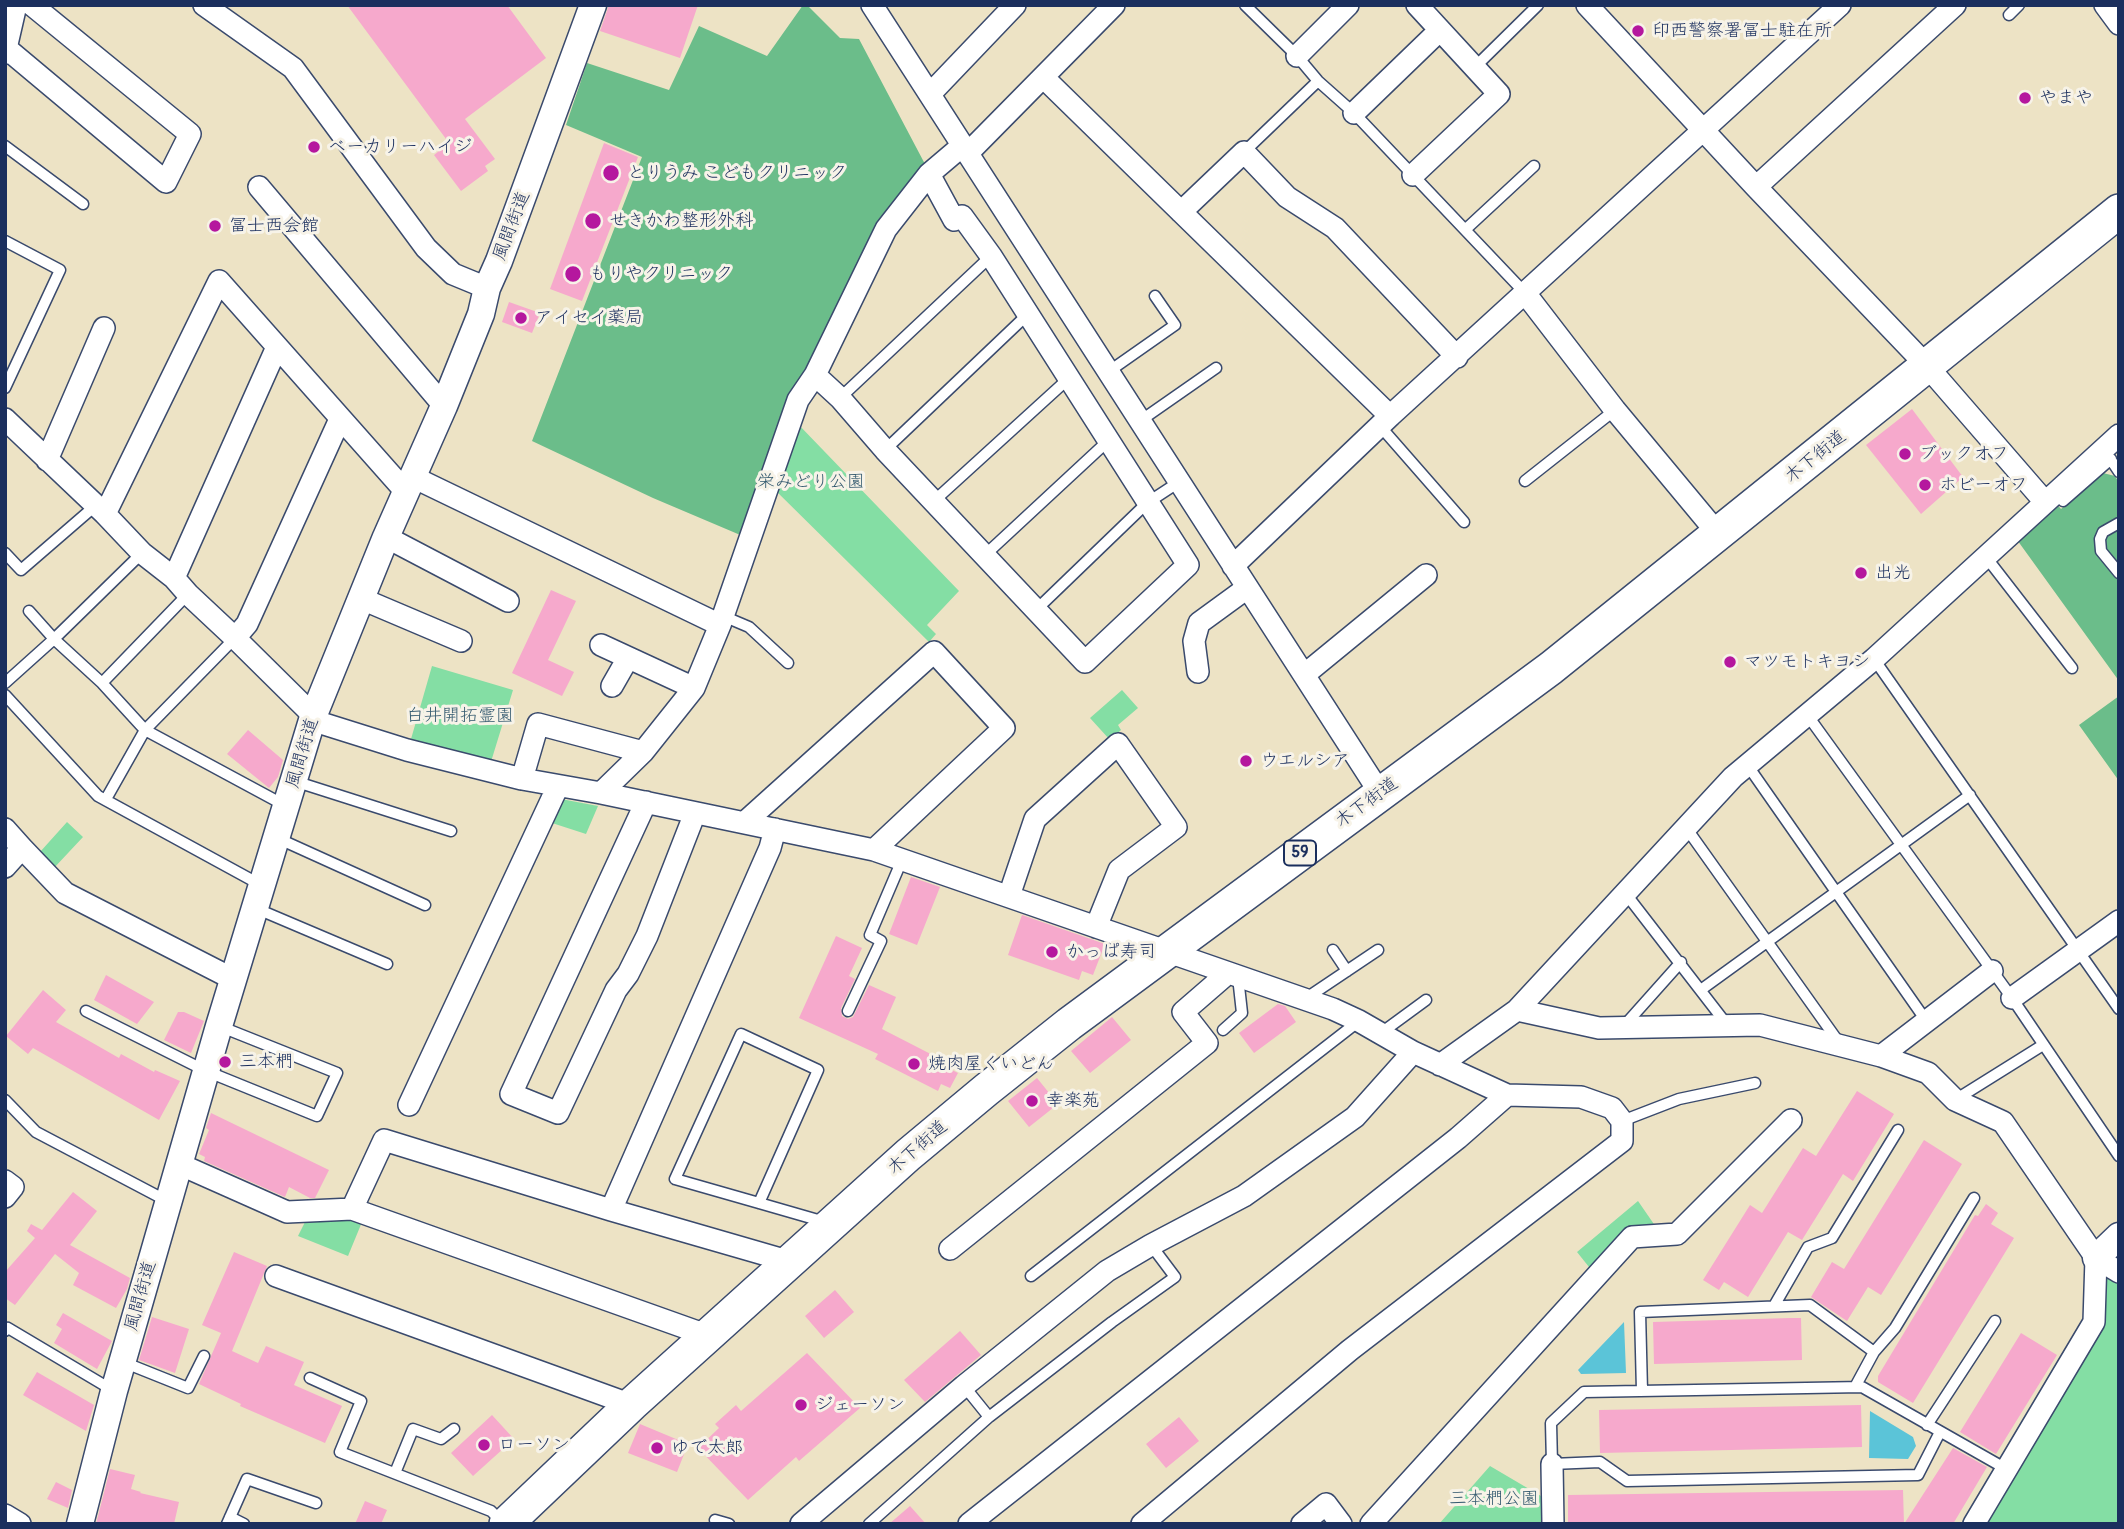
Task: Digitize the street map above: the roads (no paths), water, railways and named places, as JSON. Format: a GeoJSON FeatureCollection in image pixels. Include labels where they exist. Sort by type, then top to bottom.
{"type":"FeatureCollection","features":[{"type":"Feature","properties":{"kind":"main road","name":"木下街道"},"geometry":{"type":"LineString","coordinates":[[505,1524],[908,1155],[986,1090],[1069,1024],[1551,668],[2119,211]]}},
{"type":"Feature","properties":{"kind":"street"},"geometry":{"type":"LineString","coordinates":[[16,5],[6,51],[166,182],[190,135],[32,5]]}},
{"type":"Feature","properties":{"kind":"street"},"geometry":{"type":"LineString","coordinates":[[204,5],[293,68],[426,248],[453,274],[487,288]]}},
{"type":"Feature","properties":{"kind":"street","name":"風間街道"},"geometry":{"type":"LineString","coordinates":[[80,1524],[114,1391],[179,1164],[313,717],[481,314],[487,288],[593,5]]}},
{"type":"Feature","properties":{"kind":"street"},"geometry":{"type":"LineString","coordinates":[[872,5],[1380,793]]}},
{"type":"Feature","properties":{"kind":"street"},"geometry":{"type":"LineString","coordinates":[[930,94],[1016,5]]}},
{"type":"Feature","properties":{"kind":"street"},"geometry":{"type":"LineString","coordinates":[[601,793],[643,752],[694,688],[722,621],[798,400],[815,375],[886,229],[929,174],[965,149],[1044,78],[1114,5]]}},
{"type":"Feature","properties":{"kind":"street"},"geometry":{"type":"LineString","coordinates":[[1297,56],[1348,5]]}},
{"type":"Feature","properties":{"kind":"street"},"geometry":{"type":"LineString","coordinates":[[1413,175],[1499,94],[1417,5]]}},
{"type":"Feature","properties":{"kind":"street"},"geometry":{"type":"LineString","coordinates":[[1587,5],[2054,502]]}},
{"type":"Feature","properties":{"kind":"street"},"geometry":{"type":"LineString","coordinates":[[1233,566],[1385,421],[1840,5]]}},
{"type":"Feature","properties":{"kind":"street"},"geometry":{"type":"LineString","coordinates":[[1756,187],[1955,5]]}},
{"type":"Feature","properties":{"kind":"street"},"geometry":{"type":"LineString","coordinates":[[2105,5],[2119,24]]}},
{"type":"Feature","properties":{"kind":"street"},"geometry":{"type":"LineString","coordinates":[[1354,113],[1440,30]]}},
{"type":"Feature","properties":{"kind":"street"},"geometry":{"type":"LineString","coordinates":[[1044,78],[1181,212],[1385,421]]}},
{"type":"Feature","properties":{"kind":"street"},"geometry":{"type":"LineString","coordinates":[[1181,212],[1244,152],[1287,197],[1335,228],[1457,357]]}},
{"type":"Feature","properties":{"kind":"street"},"geometry":{"type":"LineString","coordinates":[[815,375],[1085,662],[1188,565],[991,256],[962,216],[954,220],[929,174]]}},
{"type":"Feature","properties":{"kind":"street"},"geometry":{"type":"LineString","coordinates":[[259,187],[444,406]]}},
{"type":"Feature","properties":{"kind":"street"},"geometry":{"type":"LineString","coordinates":[[100,510],[219,281],[340,419],[409,485],[722,621]]}},
{"type":"Feature","properties":{"kind":"street"},"geometry":{"type":"LineString","coordinates":[[1525,293],[1615,410],[1719,535]]}},
{"type":"Feature","properties":{"kind":"street"},"geometry":{"type":"LineString","coordinates":[[47,460],[104,328]]}},
{"type":"Feature","properties":{"kind":"street"},"geometry":{"type":"LineString","coordinates":[[174,578],[277,347]]}},
{"type":"Feature","properties":{"kind":"street"},"geometry":{"type":"LineString","coordinates":[[5,419],[142,553],[174,578],[321,723],[407,750],[522,779],[874,850],[1305,999],[1359,1021],[1413,1052],[1507,1095],[1581,1097],[1612,1108],[1622,1121],[1622,1140],[1350,1350],[1142,1524]]}},
{"type":"Feature","properties":{"kind":"street"},"geometry":{"type":"LineString","coordinates":[[235,638],[247,624],[340,419]]}},
{"type":"Feature","properties":{"kind":"street"},"geometry":{"type":"LineString","coordinates":[[1440,1065],[1517,1010],[1734,777],[1874,659],[1986,557],[2054,502],[2111,448]]}},
{"type":"Feature","properties":{"kind":"street"},"geometry":{"type":"LineString","coordinates":[[386,537],[508,601]]}},
{"type":"Feature","properties":{"kind":"street"},"geometry":{"type":"LineString","coordinates":[[1304,675],[1426,575]]}},
{"type":"Feature","properties":{"kind":"street"},"geometry":{"type":"LineString","coordinates":[[1198,672],[1194,640],[1199,623],[1247,588]]}},
{"type":"Feature","properties":{"kind":"street"},"geometry":{"type":"LineString","coordinates":[[362,600],[461,641]]}},
{"type":"Feature","properties":{"kind":"street"},"geometry":{"type":"LineString","coordinates":[[601,645],[694,688]]}},
{"type":"Feature","properties":{"kind":"street"},"geometry":{"type":"LineString","coordinates":[[744,823],[934,652],[1004,728],[874,850]]}},
{"type":"Feature","properties":{"kind":"street"},"geometry":{"type":"LineString","coordinates":[[612,686],[628,658]]}},
{"type":"Feature","properties":{"kind":"street"},"geometry":{"type":"LineString","coordinates":[[522,779],[538,724],[643,752]]}},
{"type":"Feature","properties":{"kind":"street"},"geometry":{"type":"LineString","coordinates":[[1009,896],[1035,819],[1118,744],[1176,827],[1119,870],[1096,927]]}},
{"type":"Feature","properties":{"kind":"street"},"geometry":{"type":"LineString","coordinates":[[409,1105],[558,786]]}},
{"type":"Feature","properties":{"kind":"street"},"geometry":{"type":"LineString","coordinates":[[646,803],[511,1094],[558,1112],[616,990],[628,974],[647,936],[695,813]]}},
{"type":"Feature","properties":{"kind":"street"},"geometry":{"type":"LineString","coordinates":[[5,829],[65,893],[233,979]]}},
{"type":"Feature","properties":{"kind":"street"},"geometry":{"type":"LineString","coordinates":[[611,1210],[770,848],[775,829]]}},
{"type":"Feature","properties":{"kind":"street"},"geometry":{"type":"LineString","coordinates":[[5,867],[22,848]]}},
{"type":"Feature","properties":{"kind":"street"},"geometry":{"type":"LineString","coordinates":[[2012,998],[2119,921]]}},
{"type":"Feature","properties":{"kind":"street"},"geometry":{"type":"LineString","coordinates":[[1881,1056],[1992,971]]}},
{"type":"Feature","properties":{"kind":"street"},"geometry":{"type":"LineString","coordinates":[[950,1249],[1207,1043],[1183,1012],[1233,975]]}},
{"type":"Feature","properties":{"kind":"street"},"geometry":{"type":"LineString","coordinates":[[1517,1010],[1599,1028],[1760,1025],[1881,1056],[1928,1073],[1955,1100],[2003,1122],[2096,1258],[2119,1272]]}},
{"type":"Feature","properties":{"kind":"street"},"geometry":{"type":"LineString","coordinates":[[801,1524],[964,1385],[1107,1271],[1150,1245],[1244,1196],[1355,1117],[1413,1052]]}},
{"type":"Feature","properties":{"kind":"street"},"geometry":{"type":"LineString","coordinates":[[969,1524],[1458,1138],[1507,1095]]}},
{"type":"Feature","properties":{"kind":"street"},"geometry":{"type":"LineString","coordinates":[[1371,1524],[1632,1237],[1676,1234],[1791,1120]]}},
{"type":"Feature","properties":{"kind":"street"},"geometry":{"type":"LineString","coordinates":[[352,1209],[384,1140],[791,1262]]}},
{"type":"Feature","properties":{"kind":"street"},"geometry":{"type":"LineString","coordinates":[[179,1164],[288,1212],[352,1209],[709,1336]]}},
{"type":"Feature","properties":{"kind":"street"},"geometry":{"type":"LineString","coordinates":[[5,1181],[13,1187],[5,1197]]}},
{"type":"Feature","properties":{"kind":"street"},"geometry":{"type":"LineString","coordinates":[[1974,1524],[2094,1322],[2096,1258],[2119,1236]]}},
{"type":"Feature","properties":{"kind":"street"},"geometry":{"type":"LineString","coordinates":[[276,1276],[618,1400],[626,1411]]}},
{"type":"Feature","properties":{"kind":"street"},"geometry":{"type":"LineString","coordinates":[[1552,1464],[1553,1524]]}},
{"type":"Feature","properties":{"kind":"street"},"geometry":{"type":"LineString","coordinates":[[1302,1524],[1326,1504],[1341,1524]]}},
{"type":"Feature","properties":{"kind":"street"},"geometry":{"type":"LineString","coordinates":[[5,1515],[20,1524]]}},
{"type":"Feature","properties":{"kind":"lane"},"geometry":{"type":"LineString","coordinates":[[1245,5],[1297,56],[1318,81],[1354,113],[1525,293]]}},
{"type":"Feature","properties":{"kind":"lane"},"geometry":{"type":"LineString","coordinates":[[1475,67],[1538,5]]}},
{"type":"Feature","properties":{"kind":"lane"},"geometry":{"type":"LineString","coordinates":[[2009,15],[2019,5]]}},
{"type":"Feature","properties":{"kind":"lane"},"geometry":{"type":"LineString","coordinates":[[1244,152],[1318,81]]}},
{"type":"Feature","properties":{"kind":"lane"},"geometry":{"type":"LineString","coordinates":[[5,146],[83,204]]}},
{"type":"Feature","properties":{"kind":"lane"},"geometry":{"type":"LineString","coordinates":[[1466,229],[1534,166]]}},
{"type":"Feature","properties":{"kind":"lane"},"geometry":{"type":"LineString","coordinates":[[5,241],[60,270],[5,388]]}},
{"type":"Feature","properties":{"kind":"lane"},"geometry":{"type":"LineString","coordinates":[[839,398],[991,256]]}},
{"type":"Feature","properties":{"kind":"lane"},"geometry":{"type":"LineString","coordinates":[[1108,372],[1175,324],[1155,296]]}},
{"type":"Feature","properties":{"kind":"lane"},"geometry":{"type":"LineString","coordinates":[[885,450],[1028,314]]}},
{"type":"Feature","properties":{"kind":"lane"},"geometry":{"type":"LineString","coordinates":[[1140,421],[1216,368]]}},
{"type":"Feature","properties":{"kind":"lane"},"geometry":{"type":"LineString","coordinates":[[934,501],[1068,379]]}},
{"type":"Feature","properties":{"kind":"lane"},"geometry":{"type":"LineString","coordinates":[[1525,481],[1615,410]]}},
{"type":"Feature","properties":{"kind":"lane"},"geometry":{"type":"LineString","coordinates":[[1385,421],[1464,522]]}},
{"type":"Feature","properties":{"kind":"lane"},"geometry":{"type":"LineString","coordinates":[[985,555],[1109,440]]}},
{"type":"Feature","properties":{"kind":"lane"},"geometry":{"type":"LineString","coordinates":[[2111,448],[2119,472]]}},
{"type":"Feature","properties":{"kind":"lane"},"geometry":{"type":"LineString","coordinates":[[1037,609],[1147,503],[1179,482]]}},
{"type":"Feature","properties":{"kind":"lane"},"geometry":{"type":"LineString","coordinates":[[5,553],[21,570],[100,510]]}},
{"type":"Feature","properties":{"kind":"lane"},"geometry":{"type":"LineString","coordinates":[[2119,523],[2103,532],[2100,539],[2101,551],[2119,573]]}},
{"type":"Feature","properties":{"kind":"lane"},"geometry":{"type":"LineString","coordinates":[[5,683],[142,553]]}},
{"type":"Feature","properties":{"kind":"lane"},"geometry":{"type":"LineString","coordinates":[[1986,557],[2071,668]]}},
{"type":"Feature","properties":{"kind":"lane"},"geometry":{"type":"LineString","coordinates":[[102,683],[188,594]]}},
{"type":"Feature","properties":{"kind":"lane"},"geometry":{"type":"LineString","coordinates":[[29,611],[145,730],[287,806]]}},
{"type":"Feature","properties":{"kind":"lane"},"geometry":{"type":"LineString","coordinates":[[722,621],[749,627],[788,663]]}},
{"type":"Feature","properties":{"kind":"lane"},"geometry":{"type":"LineString","coordinates":[[106,799],[145,730],[235,638]]}},
{"type":"Feature","properties":{"kind":"lane"},"geometry":{"type":"LineString","coordinates":[[1874,659],[2119,1009]]}},
{"type":"Feature","properties":{"kind":"lane"},"geometry":{"type":"LineString","coordinates":[[5,695],[98,796],[259,897],[387,964]]}},
{"type":"Feature","properties":{"kind":"lane"},"geometry":{"type":"LineString","coordinates":[[1808,716],[2012,998],[2119,1156]]}},
{"type":"Feature","properties":{"kind":"lane"},"geometry":{"type":"LineString","coordinates":[[1748,766],[1927,1022]]}},
{"type":"Feature","properties":{"kind":"lane"},"geometry":{"type":"LineString","coordinates":[[294,781],[451,831]]}},
{"type":"Feature","properties":{"kind":"lane"},"geometry":{"type":"LineString","coordinates":[[1702,989],[1970,795]]}},
{"type":"Feature","properties":{"kind":"lane"},"geometry":{"type":"LineString","coordinates":[[1687,829],[1842,1046]]}},
{"type":"Feature","properties":{"kind":"lane"},"geometry":{"type":"LineString","coordinates":[[278,838],[425,905]]}},
{"type":"Feature","properties":{"kind":"lane"},"geometry":{"type":"LineString","coordinates":[[848,1011],[881,941],[870,935],[902,860]]}},
{"type":"Feature","properties":{"kind":"lane"},"geometry":{"type":"LineString","coordinates":[[1626,894],[1728,1026]]}},
{"type":"Feature","properties":{"kind":"lane"},"geometry":{"type":"LineString","coordinates":[[1333,950],[1347,971]]}},
{"type":"Feature","properties":{"kind":"lane"},"geometry":{"type":"LineString","coordinates":[[1305,999],[1378,950]]}},
{"type":"Feature","properties":{"kind":"lane"},"geometry":{"type":"LineString","coordinates":[[1623,1027],[1681,962]]}},
{"type":"Feature","properties":{"kind":"lane"},"geometry":{"type":"LineString","coordinates":[[1223,1030],[1242,1013],[1233,975]]}},
{"type":"Feature","properties":{"kind":"lane"},"geometry":{"type":"LineString","coordinates":[[1381,1033],[1426,1000]]}},
{"type":"Feature","properties":{"kind":"lane"},"geometry":{"type":"LineString","coordinates":[[86,1011],[206,1071],[317,1116],[337,1073],[219,1026]]}},
{"type":"Feature","properties":{"kind":"lane"},"geometry":{"type":"LineString","coordinates":[[1031,1276],[1359,1021]]}},
{"type":"Feature","properties":{"kind":"lane"},"geometry":{"type":"LineString","coordinates":[[759,1203],[818,1069],[741,1034],[675,1179],[832,1224]]}},
{"type":"Feature","properties":{"kind":"lane"},"geometry":{"type":"LineString","coordinates":[[1955,1100],[2043,1045]]}},
{"type":"Feature","properties":{"kind":"lane"},"geometry":{"type":"LineString","coordinates":[[1622,1121],[1679,1099],[1755,1083]]}},
{"type":"Feature","properties":{"kind":"lane"},"geometry":{"type":"LineString","coordinates":[[5,1100],[36,1132],[169,1202]]}},
{"type":"Feature","properties":{"kind":"lane"},"geometry":{"type":"LineString","coordinates":[[1774,1306],[1808,1247],[1832,1238],[1898,1130]]}},
{"type":"Feature","properties":{"kind":"lane"},"geometry":{"type":"LineString","coordinates":[[1855,1387],[1874,1352],[1895,1328],[1975,1198]]}},
{"type":"Feature","properties":{"kind":"lane"},"geometry":{"type":"LineString","coordinates":[[869,1524],[989,1417],[1175,1277],[1150,1245]]}},
{"type":"Feature","properties":{"kind":"lane"},"geometry":{"type":"LineString","coordinates":[[1642,1391],[1640,1312],[1810,1305],[1874,1352]]}},
{"type":"Feature","properties":{"kind":"lane"},"geometry":{"type":"LineString","coordinates":[[1927,1425],[1995,1321]]}},
{"type":"Feature","properties":{"kind":"lane"},"geometry":{"type":"LineString","coordinates":[[5,1331],[8,1328],[114,1391]]}},
{"type":"Feature","properties":{"kind":"lane"},"geometry":{"type":"LineString","coordinates":[[122,1362],[188,1388],[204,1356]]}},
{"type":"Feature","properties":{"kind":"lane"},"geometry":{"type":"LineString","coordinates":[[310,1378],[362,1401],[340,1451],[491,1511],[505,1524]]}},
{"type":"Feature","properties":{"kind":"lane"},"geometry":{"type":"LineString","coordinates":[[964,1385],[989,1417]]}},
{"type":"Feature","properties":{"kind":"lane"},"geometry":{"type":"LineString","coordinates":[[1940,1432],[1919,1475],[1627,1481],[1600,1462],[1552,1464],[1551,1423],[1584,1392],[1862,1387],[2001,1466]]}},
{"type":"Feature","properties":{"kind":"lane"},"geometry":{"type":"LineString","coordinates":[[396,1474],[413,1429],[441,1439],[454,1429]]}},
{"type":"Feature","properties":{"kind":"lane"},"geometry":{"type":"LineString","coordinates":[[244,1524],[229,1520],[247,1479],[316,1503]]}},
{"type":"Feature","properties":{"kind":"lane"},"geometry":{"type":"LineString","coordinates":[[715,1520],[729,1524]]}},
{"type":"Feature","properties":{"kind":"water"},"geometry":{"type":"Polygon","coordinates":[[[1624,1322],[1626,1373],[1581,1374],[1578,1370],[1624,1322]]]}},
{"type":"Feature","properties":{"kind":"water"},"geometry":{"type":"Polygon","coordinates":[[[1870,1411],[1913,1437],[1916,1446],[1908,1459],[1869,1458],[1870,1411]]]}},
{"type":"Feature","properties":{"kind":"place","name":"印西警察署冨士駐在所"},"geometry":{"type":"Point","coordinates":[1638,31]}},
{"type":"Feature","properties":{"kind":"place","name":"やまや"},"geometry":{"type":"Point","coordinates":[2025,98]}},
{"type":"Feature","properties":{"kind":"place","name":"ベーカリーハイジ"},"geometry":{"type":"Point","coordinates":[314,147]}},
{"type":"Feature","properties":{"kind":"place","name":"とりうみ こどもクリニック"},"geometry":{"type":"Point","coordinates":[611,173]}},
{"type":"Feature","properties":{"kind":"place","name":"せきかわ整形外科"},"geometry":{"type":"Point","coordinates":[593,221]}},
{"type":"Feature","properties":{"kind":"place","name":"冨士西会館"},"geometry":{"type":"Point","coordinates":[215,226]}},
{"type":"Feature","properties":{"kind":"place","name":"もりやクリニック"},"geometry":{"type":"Point","coordinates":[573,274]}},
{"type":"Feature","properties":{"kind":"place","name":"アイセイ薬局"},"geometry":{"type":"Point","coordinates":[521,318]}},
{"type":"Feature","properties":{"kind":"place","name":"ブックオフ"},"geometry":{"type":"Point","coordinates":[1905,454]}},
{"type":"Feature","properties":{"kind":"place","name":"ホビーオフ"},"geometry":{"type":"Point","coordinates":[1925,485]}},
{"type":"Feature","properties":{"kind":"place","name":"出光"},"geometry":{"type":"Point","coordinates":[1861,573]}},
{"type":"Feature","properties":{"kind":"place","name":"マツモトキヨシ"},"geometry":{"type":"Point","coordinates":[1730,662]}},
{"type":"Feature","properties":{"kind":"place","name":"ウエルシア"},"geometry":{"type":"Point","coordinates":[1246,761]}},
{"type":"Feature","properties":{"kind":"place","name":"かっぱ寿司"},"geometry":{"type":"Point","coordinates":[1052,952]}},
{"type":"Feature","properties":{"kind":"place","name":"三本椚"},"geometry":{"type":"Point","coordinates":[225,1062]}},
{"type":"Feature","properties":{"kind":"place","name":"焼肉屋くいどん"},"geometry":{"type":"Point","coordinates":[914,1064]}},
{"type":"Feature","properties":{"kind":"place","name":"幸楽苑"},"geometry":{"type":"Point","coordinates":[1032,1101]}},
{"type":"Feature","properties":{"kind":"place","name":"ジェーソン"},"geometry":{"type":"Point","coordinates":[801,1405]}},
{"type":"Feature","properties":{"kind":"place","name":"ローソン"},"geometry":{"type":"Point","coordinates":[484,1445]}},
{"type":"Feature","properties":{"kind":"place","name":"ゆで太郎"},"geometry":{"type":"Point","coordinates":[657,1448]}},
{"type":"Feature","properties":{"kind":"park label","name":"栄みどり公園"},"geometry":{"type":"Point","coordinates":[811,482]}},
{"type":"Feature","properties":{"kind":"park label","name":"白井開拓霊園"},"geometry":{"type":"Point","coordinates":[460,716]}},
{"type":"Feature","properties":{"kind":"park label","name":"三本椚公園"},"geometry":{"type":"Point","coordinates":[1494,1499]}}]}
